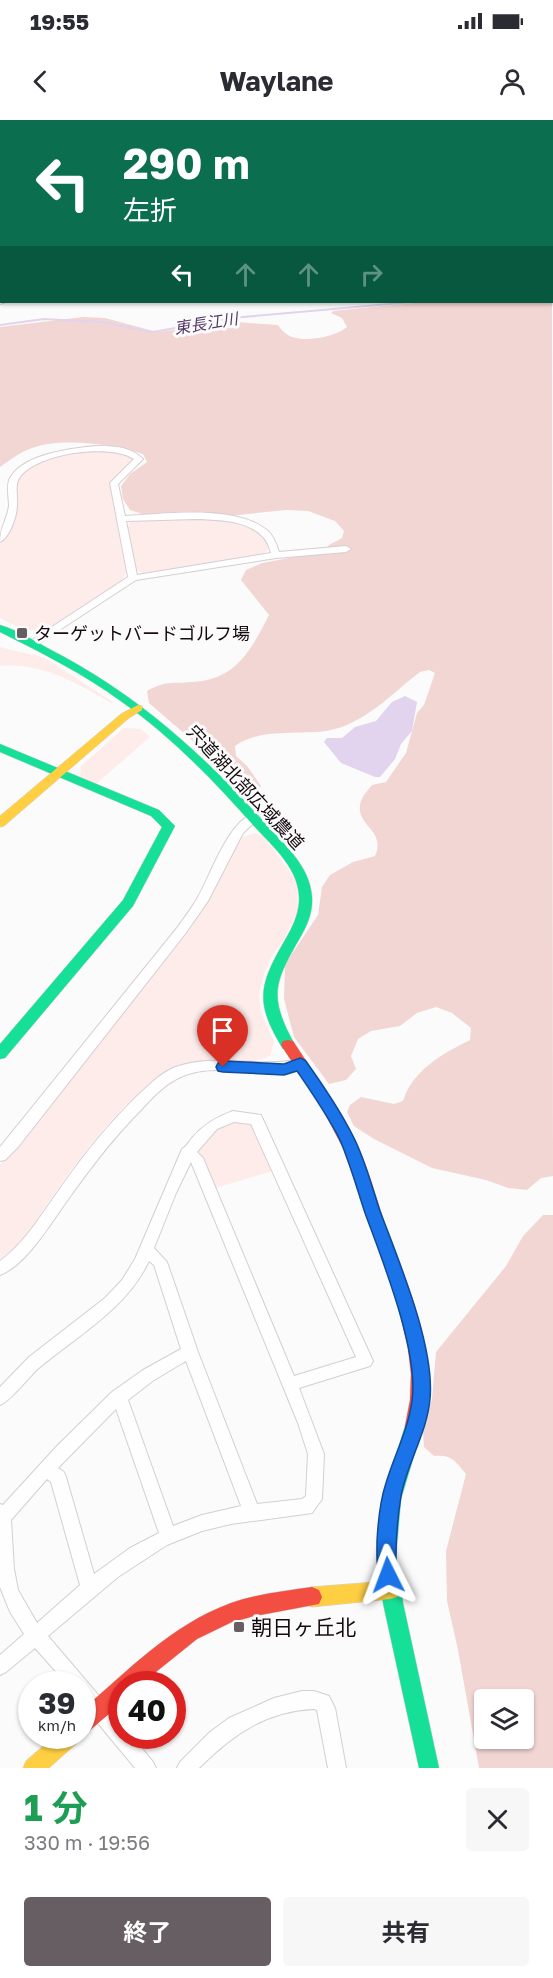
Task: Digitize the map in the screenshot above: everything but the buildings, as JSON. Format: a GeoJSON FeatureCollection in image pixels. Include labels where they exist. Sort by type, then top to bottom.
{"type":"FeatureCollection","features":[{"type":"Feature","properties":{"kind":"street"},"geometry":{"type":"LineString","coordinates":[[0,539],[9,522],[16,476],[38,460],[66,451],[114,449],[136,455],[138,462],[114,483],[133,578]]}},
{"type":"Feature","properties":{"kind":"street"},"geometry":{"type":"LineString","coordinates":[[121,519],[214,516],[233,520],[257,527],[267,534],[276,555]]}},
{"type":"Feature","properties":{"kind":"street"},"geometry":{"type":"LineString","coordinates":[[32,644],[133,578],[276,555],[346,549]]}},
{"type":"Feature","properties":{"kind":"street","name":"宍道湖北部広域農道"},"geometry":{"type":"LineString","coordinates":[[0,628],[32,644],[138,708],[189,751],[254,817],[297,868],[304,883],[306,897],[302,921],[273,970],[267,988],[269,1006],[276,1027],[329,1106],[348,1140],[417,1346],[422,1377],[421,1401],[414,1432],[394,1485],[388,1522],[386,1559],[390,1590],[429,1768]]}},
{"type":"Feature","properties":{"kind":"street"},"geometry":{"type":"LineString","coordinates":[[0,823],[125,716],[138,708]]}},
{"type":"Feature","properties":{"kind":"street"},"geometry":{"type":"LineString","coordinates":[[0,748],[155,813],[169,826],[128,903],[0,1054]]}},
{"type":"Feature","properties":{"kind":"street"},"geometry":{"type":"LineString","coordinates":[[0,1156],[13,1143],[181,931],[202,901],[238,831],[254,817]]}},
{"type":"Feature","properties":{"kind":"street"},"geometry":{"type":"LineString","coordinates":[[0,1269],[26,1245],[95,1151],[120,1122],[160,1083],[178,1072],[196,1067],[284,1069],[300,1064]]}},
{"type":"Feature","properties":{"kind":"street"},"geometry":{"type":"LineString","coordinates":[[0,1398],[12,1381],[33,1361],[87,1325],[109,1305],[140,1263],[170,1188],[187,1153],[198,1139],[215,1126],[229,1118],[244,1115],[256,1119],[365,1361],[291,1384]]}},
{"type":"Feature","properties":{"kind":"street"},"geometry":{"type":"LineString","coordinates":[[0,1666],[124,1562],[168,1536],[222,1517],[306,1507],[314,1499],[316,1454],[291,1384],[196,1158],[187,1153]]}},
{"type":"Feature","properties":{"kind":"street"},"geometry":{"type":"LineString","coordinates":[[146,1249],[160,1262],[190,1352],[252,1513]]}},
{"type":"Feature","properties":{"kind":"street"},"geometry":{"type":"LineString","coordinates":[[67,1671],[11,1598],[3,1579],[6,1552],[1,1515],[95,1416],[117,1397],[155,1369],[190,1352]]}},
{"type":"Feature","properties":{"kind":"street"},"geometry":{"type":"LineString","coordinates":[[117,1397],[122,1403],[168,1536]]}},
{"type":"Feature","properties":{"kind":"street"},"geometry":{"type":"LineString","coordinates":[[46,1469],[58,1477],[90,1590]]}},
{"type":"Feature","properties":{"kind":"street"},"geometry":{"type":"LineString","coordinates":[[142,1671],[207,1621],[238,1609],[390,1590]]}},
{"type":"Feature","properties":{"kind":"street"},"geometry":{"type":"LineString","coordinates":[[186,1768],[227,1730],[260,1713],[310,1699],[323,1702],[326,1708],[337,1768]]}},
{"type":"Feature","properties":{"kind":"street"},"geometry":{"type":"LineString","coordinates":[[96,1712],[108,1701]]}},
{"type":"Feature","properties":{"kind":"street"},"geometry":{"type":"LineString","coordinates":[[96,1706],[147,1768]]}},
{"type":"Feature","properties":{"kind":"street"},"geometry":{"type":"LineString","coordinates":[[33,1768],[54,1749]]}},
{"type":"Feature","properties":{"kind":"shaded area"},"geometry":{"type":"Polygon","coordinates":[[[414,303],[552,303],[553,1176],[541,1178],[527,1190],[508,1188],[486,1180],[432,1168],[374,1139],[354,1126],[347,1112],[350,1105],[361,1097],[394,1104],[403,1101],[421,1072],[439,1057],[470,1040],[471,1028],[452,1013],[436,1007],[417,1013],[400,1026],[371,1031],[358,1039],[351,1056],[356,1069],[346,1080],[329,1084],[294,1037],[284,999],[285,964],[318,915],[322,887],[330,875],[353,862],[375,856],[378,847],[377,840],[362,816],[361,801],[372,785],[386,782],[406,753],[417,713],[424,705],[435,673],[429,670],[420,672],[376,708],[340,728],[315,732],[267,734],[245,740],[235,746],[236,756],[247,766],[261,786],[255,792],[246,793],[221,771],[200,747],[149,703],[147,691],[164,684],[207,680],[220,676],[240,661],[248,651],[269,615],[241,580],[246,570],[262,563],[322,552],[342,538],[344,531],[335,521],[308,511],[286,510],[238,515],[142,514],[130,510],[123,499],[121,486],[130,474],[147,462],[143,454],[117,447],[88,443],[58,443],[32,448],[15,456],[0,467],[0,327],[83,317],[105,318],[157,332],[237,322],[278,325],[290,336],[316,339],[334,334],[347,327],[342,318],[331,313],[333,311],[414,303]]]}},
{"type":"Feature","properties":{"kind":"shaded area"},"geometry":{"type":"Polygon","coordinates":[[[119,451],[135,459],[112,480],[110,487],[126,573],[122,581],[51,628],[25,629],[0,618],[0,545],[8,532],[20,475],[43,461],[67,454],[119,451]]]}},
{"type":"Feature","properties":{"kind":"shaded area"},"geometry":{"type":"Polygon","coordinates":[[[221,519],[250,527],[262,536],[268,550],[262,555],[146,574],[136,570],[127,530],[130,522],[221,519]]]}},
{"type":"Feature","properties":{"kind":"shaded area"},"geometry":{"type":"Polygon","coordinates":[[[0,647],[45,658],[113,702],[111,703],[72,681],[44,671],[30,667],[0,666],[0,647]]]}},
{"type":"Feature","properties":{"kind":"shaded area"},"geometry":{"type":"Polygon","coordinates":[[[405,696],[417,702],[412,731],[401,744],[395,759],[380,777],[341,763],[324,742],[327,738],[342,738],[355,727],[376,721],[392,702],[405,696]]]}},
{"type":"Feature","properties":{"kind":"shaded area"},"geometry":{"type":"Polygon","coordinates":[[[124,728],[141,729],[150,737],[96,784],[80,777],[81,766],[124,728]]]}},
{"type":"Feature","properties":{"kind":"shaded area"},"geometry":{"type":"Polygon","coordinates":[[[255,833],[263,836],[297,881],[298,912],[271,957],[259,995],[261,1012],[274,1041],[270,1056],[246,1062],[183,1064],[155,1080],[138,1093],[105,1128],[75,1165],[28,1232],[0,1259],[0,1164],[15,1151],[100,1042],[240,838],[255,833]]]}},
{"type":"Feature","properties":{"kind":"shaded area"},"geometry":{"type":"Polygon","coordinates":[[[251,1122],[273,1171],[215,1188],[197,1147],[213,1132],[251,1122]]]}},
{"type":"Feature","properties":{"kind":"shaded area"},"geometry":{"type":"Polygon","coordinates":[[[543,1215],[553,1215],[553,1768],[479,1768],[476,1749],[534,1749],[534,1689],[474,1689],[474,1740],[447,1601],[446,1551],[466,1474],[453,1459],[434,1456],[424,1447],[423,1430],[432,1399],[436,1352],[506,1266],[523,1236],[543,1215]]]}},
{"type":"Feature","properties":{"kind":"waterway","name":"東長江川"},"geometry":{"type":"LineString","coordinates":[[0,325],[44,319],[101,322],[153,332],[232,318],[402,303]]}},
{"type":"Feature","properties":{"kind":"traffic: fast"},"geometry":{"type":"LineString","coordinates":[[0,628],[90,676],[125,698],[158,723],[219,780],[291,859],[302,878],[306,905],[299,926],[276,969],[270,993],[273,1017],[288,1045]]}},
{"type":"Feature","properties":{"kind":"traffic: fast"},"geometry":{"type":"LineString","coordinates":[[0,748],[155,813],[169,826],[128,903],[0,1054]]}},
{"type":"Feature","properties":{"kind":"traffic: fast"},"geometry":{"type":"LineString","coordinates":[[414,1426],[392,1499],[387,1556],[393,1603],[429,1768]]}},
{"type":"Feature","properties":{"kind":"traffic: slow"},"geometry":{"type":"LineString","coordinates":[[0,823],[125,716],[138,708]]}},
{"type":"Feature","properties":{"kind":"traffic: slow"},"geometry":{"type":"LineString","coordinates":[[312,1597],[390,1590]]}},
{"type":"Feature","properties":{"kind":"traffic: slow"},"geometry":{"type":"LineString","coordinates":[[33,1768],[55,1749]]}},
{"type":"Feature","properties":{"kind":"traffic: jam"},"geometry":{"type":"LineString","coordinates":[[288,1045],[326,1102],[351,1148],[404,1297],[417,1348],[419,1400],[414,1426]]}},
{"type":"Feature","properties":{"kind":"traffic: jam"},"geometry":{"type":"LineString","coordinates":[[141,1671],[171,1646],[210,1621],[255,1606],[312,1597]]}},
{"type":"Feature","properties":{"kind":"traffic: jam"},"geometry":{"type":"LineString","coordinates":[[96,1712],[108,1701]]}},
{"type":"Feature","properties":{"kind":"place","name":"ターゲットバードゴルフ場"},"geometry":{"type":"Point","coordinates":[22,633]}},
{"type":"Feature","properties":{"kind":"place","name":"朝日ヶ丘北"},"geometry":{"type":"Point","coordinates":[239,1627]}},
{"type":"Feature","properties":{"kind":"route"},"geometry":{"type":"LineString","coordinates":[[223,1067],[284,1069],[300,1064],[329,1106],[348,1140],[388,1254],[417,1346],[422,1377],[421,1401],[414,1432],[394,1485],[388,1522],[386,1559],[388,1575]]}}]}
